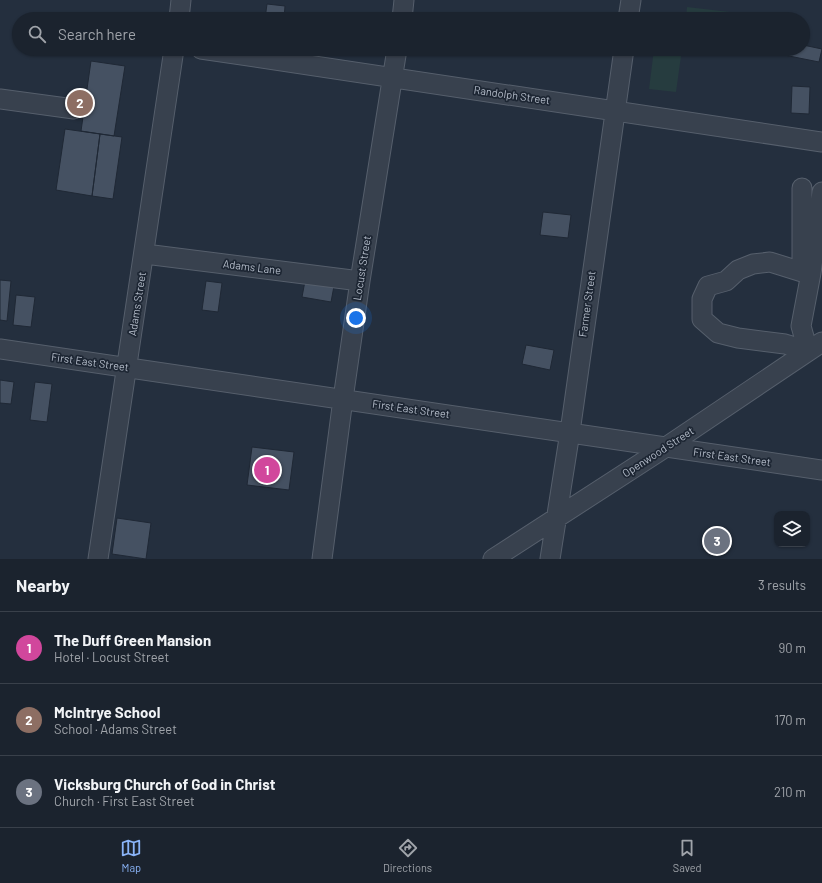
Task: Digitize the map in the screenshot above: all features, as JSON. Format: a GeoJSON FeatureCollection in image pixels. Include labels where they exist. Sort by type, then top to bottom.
{"type":"FeatureCollection","features":[{"type":"Feature","properties":{"kind":"street"},"geometry":{"type":"LineString","coordinates":[[179,12],[181,0]]}},
{"type":"Feature","properties":{"kind":"street"},"geometry":{"type":"LineString","coordinates":[[403,12],[404,0]]}},
{"type":"Feature","properties":{"kind":"street"},"geometry":{"type":"LineString","coordinates":[[629,12],[631,0]]}},
{"type":"Feature","properties":{"kind":"street","name":"Adams Street"},"geometry":{"type":"LineString","coordinates":[[98,559],[126,368],[145,254],[173,56]]}},
{"type":"Feature","properties":{"kind":"street","name":"Randolph Street"},"geometry":{"type":"LineString","coordinates":[[247,56],[822,142]]}},
{"type":"Feature","properties":{"kind":"street","name":"Locust Street"},"geometry":{"type":"LineString","coordinates":[[322,559],[360,281],[396,56]]}},
{"type":"Feature","properties":{"kind":"street","name":"Farmer Street"},"geometry":{"type":"LineString","coordinates":[[550,559],[570,432],[614,110],[623,56]]}},
{"type":"Feature","properties":{"kind":"street"},"geometry":{"type":"LineString","coordinates":[[0,100],[74,109]]}},
{"type":"Feature","properties":{"kind":"street"},"geometry":{"type":"LineString","coordinates":[[802,188],[802,326],[815,347]]}},
{"type":"Feature","properties":{"kind":"street"},"geometry":{"type":"LineString","coordinates":[[802,326],[822,192]]}},
{"type":"Feature","properties":{"kind":"street","name":"Adams Lane"},"geometry":{"type":"LineString","coordinates":[[145,254],[360,281]]}},
{"type":"Feature","properties":{"kind":"street"},"geometry":{"type":"LineString","coordinates":[[802,272],[770,262],[753,264],[738,270],[726,281],[708,286],[702,299],[702,319],[718,333],[738,338],[815,347]]}},
{"type":"Feature","properties":{"kind":"street","name":"Openwood Street"},"geometry":{"type":"LineString","coordinates":[[493,559],[666,447],[815,347]]}},
{"type":"Feature","properties":{"kind":"street","name":"First East Street"},"geometry":{"type":"LineString","coordinates":[[0,349],[822,470]]}},
{"type":"Feature","properties":{"kind":"green space"},"geometry":{"type":"Polygon","coordinates":[[[687,7],[730,12],[687,12],[687,7]]]}},
{"type":"Feature","properties":{"kind":"green space"},"geometry":{"type":"Polygon","coordinates":[[[653,56],[681,56],[676,92],[649,89],[653,56]]]}},
{"type":"Feature","properties":{"kind":"building"},"geometry":{"type":"Polygon","coordinates":[[[267,4],[285,6],[285,12],[266,12],[267,4]]]}},
{"type":"Feature","properties":{"kind":"building"},"geometry":{"type":"Polygon","coordinates":[[[810,46],[822,49],[819,62],[789,56],[810,56],[810,46]]]}},
{"type":"Feature","properties":{"kind":"building"},"geometry":{"type":"Polygon","coordinates":[[[91,61],[125,66],[114,136],[81,131],[91,61]]]}},
{"type":"Feature","properties":{"kind":"building"},"geometry":{"type":"Polygon","coordinates":[[[792,86],[810,87],[809,114],[791,113],[792,86]]]}},
{"type":"Feature","properties":{"kind":"building"},"geometry":{"type":"Polygon","coordinates":[[[65,129],[100,134],[92,196],[56,190],[65,129]]]}},
{"type":"Feature","properties":{"kind":"building"},"geometry":{"type":"Polygon","coordinates":[[[100,134],[122,137],[113,199],[92,196],[100,134]]]}},
{"type":"Feature","properties":{"kind":"building"},"geometry":{"type":"Polygon","coordinates":[[[543,212],[571,215],[568,238],[540,235],[543,212]]]}},
{"type":"Feature","properties":{"kind":"building"},"geometry":{"type":"Polygon","coordinates":[[[0,280],[11,281],[7,321],[0,320],[0,280]]]}},
{"type":"Feature","properties":{"kind":"building"},"geometry":{"type":"Polygon","coordinates":[[[206,281],[222,283],[218,312],[202,310],[206,281]]]}},
{"type":"Feature","properties":{"kind":"building"},"geometry":{"type":"Polygon","coordinates":[[[305,281],[334,286],[331,302],[302,297],[305,281]]]}},
{"type":"Feature","properties":{"kind":"building"},"geometry":{"type":"Polygon","coordinates":[[[16,295],[35,297],[31,327],[13,325],[16,295]]]}},
{"type":"Feature","properties":{"kind":"building"},"geometry":{"type":"Polygon","coordinates":[[[526,345],[554,350],[550,370],[522,364],[526,345]]]}},
{"type":"Feature","properties":{"kind":"building"},"geometry":{"type":"Polygon","coordinates":[[[0,380],[14,382],[11,404],[0,403],[0,380]]]}},
{"type":"Feature","properties":{"kind":"building"},"geometry":{"type":"Polygon","coordinates":[[[35,382],[52,384],[47,422],[30,420],[35,382]]]}},
{"type":"Feature","properties":{"kind":"building"},"geometry":{"type":"Polygon","coordinates":[[[252,447],[294,452],[289,490],[247,485],[252,447]]]}},
{"type":"Feature","properties":{"kind":"building"},"geometry":{"type":"Polygon","coordinates":[[[117,518],[151,523],[146,559],[112,554],[117,518]]]}},
{"type":"Feature","properties":{"kind":"place","name":"McIntrye School"},"geometry":{"type":"Point","coordinates":[80,103]}},
{"type":"Feature","properties":{"kind":"place","name":"The Duff Green Mansion"},"geometry":{"type":"Point","coordinates":[267,470]}},
{"type":"Feature","properties":{"kind":"place","name":"Vicksburg Church of God in Christ"},"geometry":{"type":"Point","coordinates":[717,541]}}]}
